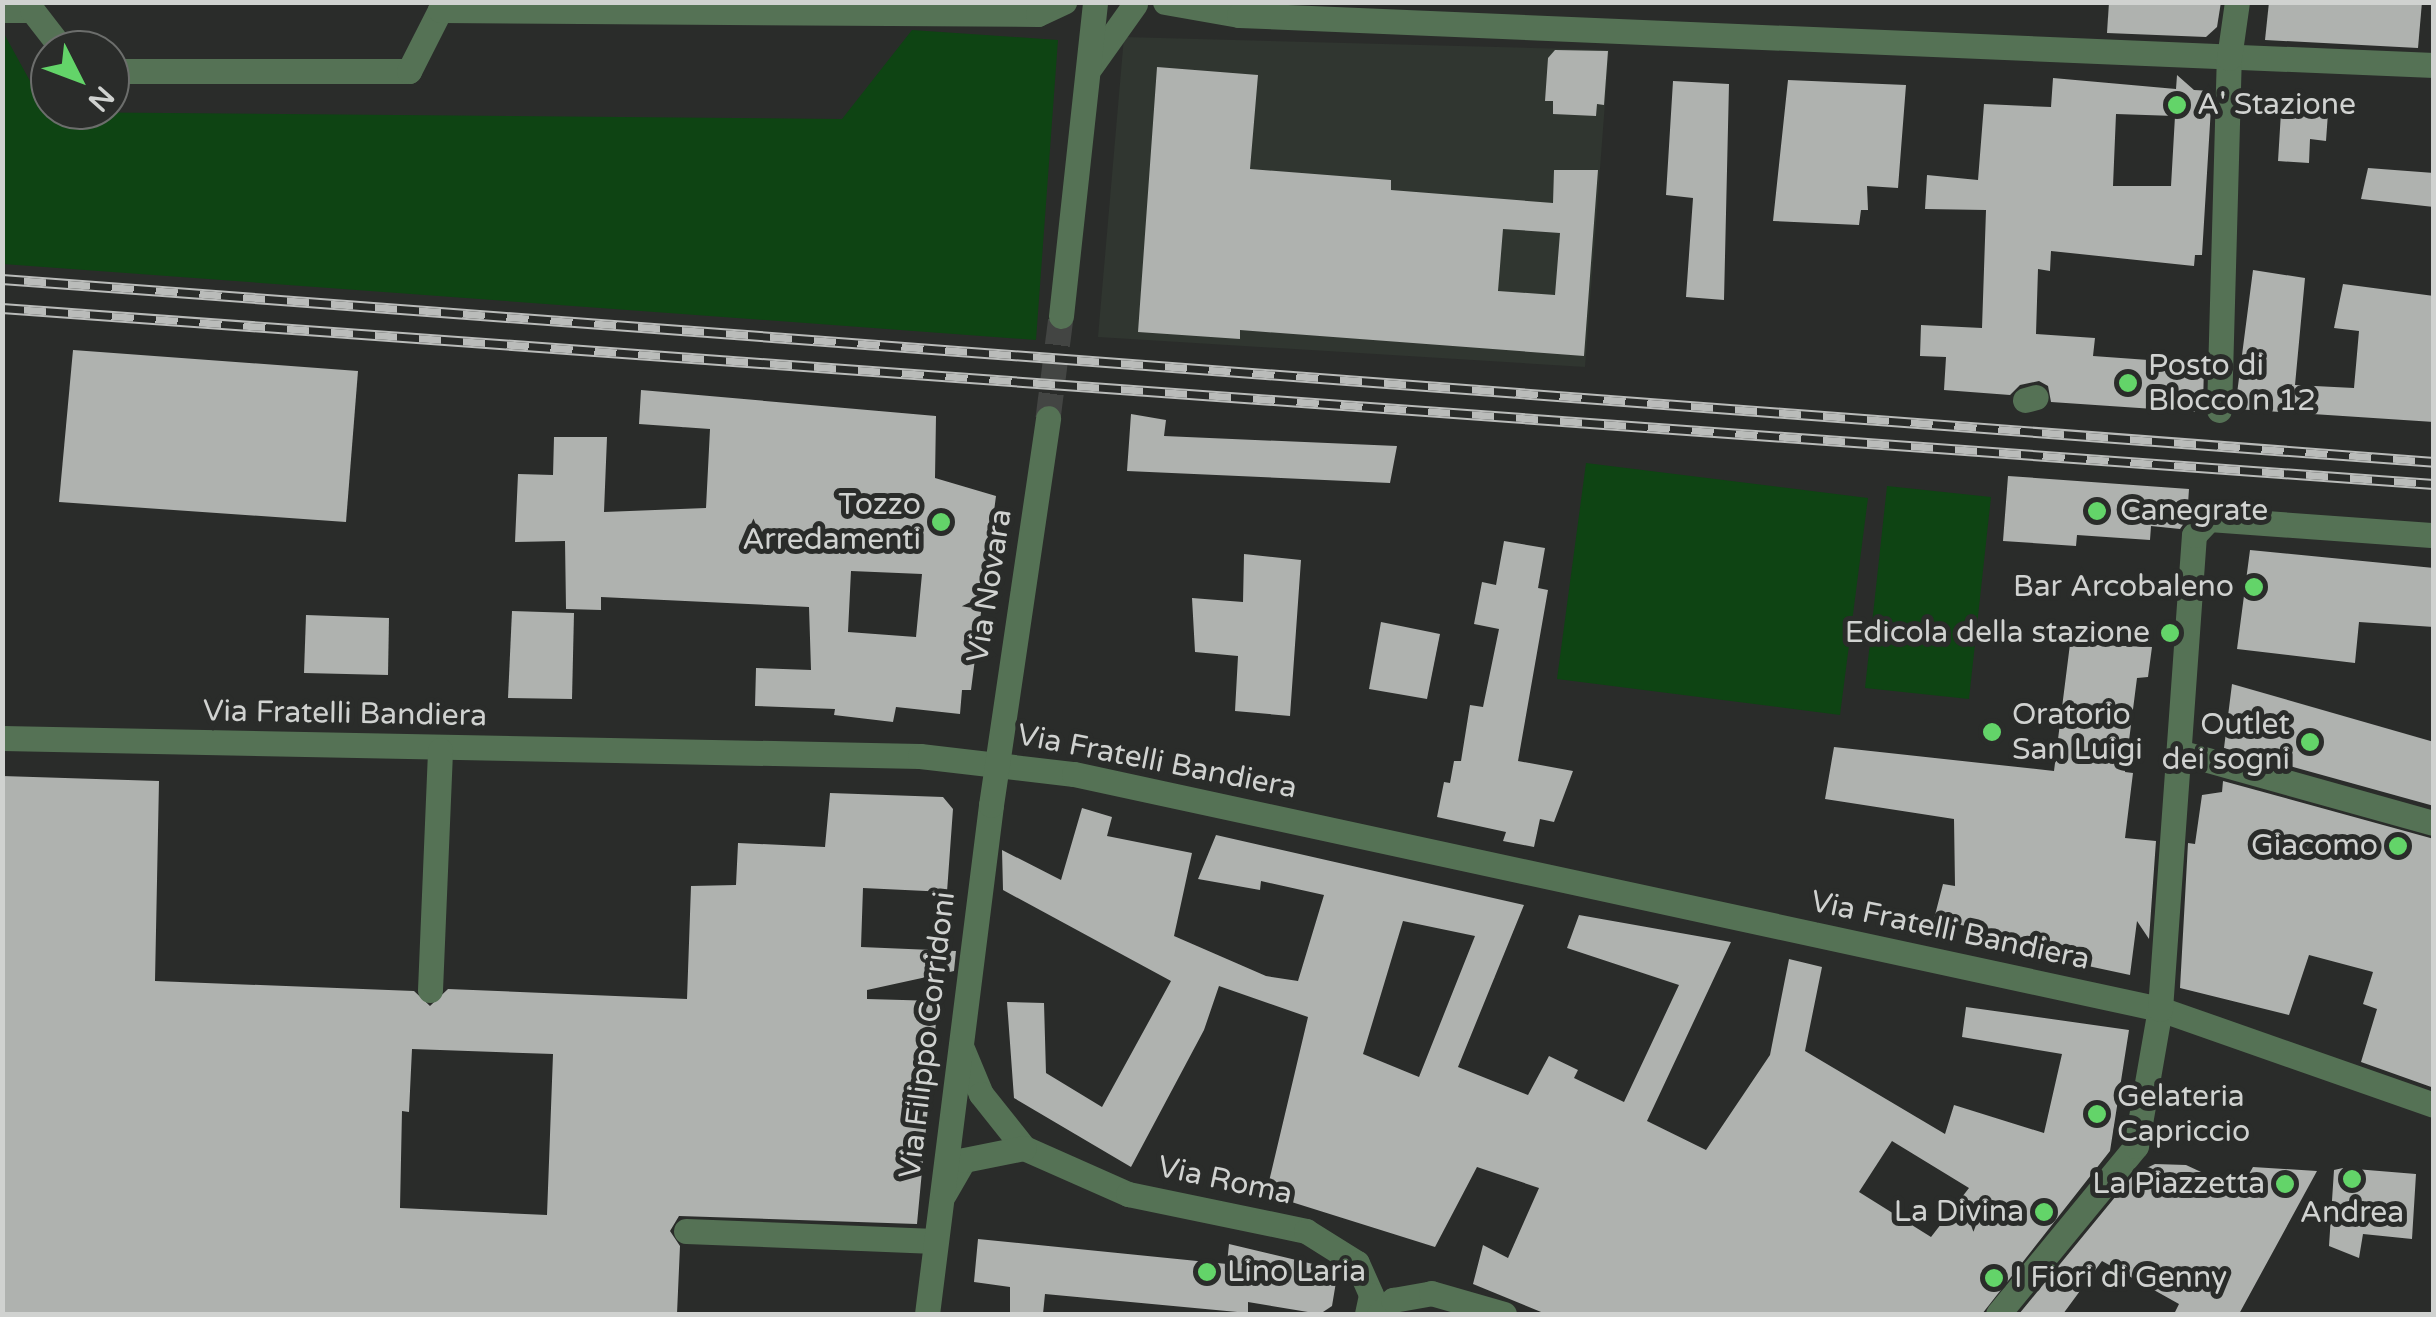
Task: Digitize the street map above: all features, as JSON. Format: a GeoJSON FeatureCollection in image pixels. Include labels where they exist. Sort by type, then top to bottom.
{"type":"FeatureCollection","features":[{"type":"Feature","properties":{"kind":"street"},"geometry":{"type":"LineString","coordinates":[[130,72],[410,71],[440,10],[1038,14],[1064,2]]}},
{"type":"Feature","properties":{"kind":"street"},"geometry":{"type":"LineString","coordinates":[[1061,316],[1092,66],[1095,2]]}},
{"type":"Feature","properties":{"kind":"street"},"geometry":{"type":"LineString","coordinates":[[1119,2],[1144,2]]}},
{"type":"Feature","properties":{"kind":"street"},"geometry":{"type":"LineString","coordinates":[[1166,2],[1239,15],[1309,8],[2229,58],[2434,65]]}},
{"type":"Feature","properties":{"kind":"street"},"geometry":{"type":"LineString","coordinates":[[2219,410],[2229,58],[2236,2]]}},
{"type":"Feature","properties":{"kind":"street"},"geometry":{"type":"LineString","coordinates":[[1092,66],[1134,4]]}},
{"type":"Feature","properties":{"kind":"street"},"geometry":{"type":"LineString","coordinates":[[2,10],[32,10],[48,30]]}},
{"type":"Feature","properties":{"kind":"street","name":"Via Novara"},"geometry":{"type":"LineString","coordinates":[[996,764],[1048,418]]}},
{"type":"Feature","properties":{"kind":"street"},"geometry":{"type":"LineString","coordinates":[[1998,1314],[2136,1146],[2160,1009],[2194,535],[2209,519],[2434,535]]}},
{"type":"Feature","properties":{"kind":"street","name":"Via Fratelli Bandiera"},"geometry":{"type":"LineString","coordinates":[[2,738],[440,750],[920,756],[1074,774],[2160,1009],[2434,1105]]}},
{"type":"Feature","properties":{"kind":"street"},"geometry":{"type":"LineString","coordinates":[[430,990],[440,750]]}},
{"type":"Feature","properties":{"kind":"street"},"geometry":{"type":"LineString","coordinates":[[2179,752],[2434,822]]}},
{"type":"Feature","properties":{"kind":"street","name":"Via Filippo Corridoni"},"geometry":{"type":"LineString","coordinates":[[927,1314],[996,764]]}},
{"type":"Feature","properties":{"kind":"street","name":"Via Roma"},"geometry":{"type":"LineString","coordinates":[[960,1041],[981,1094],[1024,1148],[1128,1194],[1306,1231],[1357,1263],[1371,1295],[1367,1314]]}},
{"type":"Feature","properties":{"kind":"street"},"geometry":{"type":"LineString","coordinates":[[939,1202],[964,1160],[1024,1148]]}},
{"type":"Feature","properties":{"kind":"street"},"geometry":{"type":"LineString","coordinates":[[686,1231],[935,1242]]}},
{"type":"Feature","properties":{"kind":"street"},"geometry":{"type":"LineString","coordinates":[[1379,1314],[1393,1300],[1431,1293],[1504,1314]]}},
{"type":"Feature","properties":{"kind":"shaded area"},"geometry":{"type":"Polygon","coordinates":[[[1124,37],[1609,50],[1585,367],[1098,337],[1124,37]]]}},
{"type":"Feature","properties":{"kind":"green space"},"geometry":{"type":"Polygon","coordinates":[[[2,30],[30,81],[30,130],[130,130],[130,113],[842,119],[912,30],[1058,40],[1036,340],[3,264],[2,30]]]}},
{"type":"Feature","properties":{"kind":"green space"},"geometry":{"type":"Polygon","coordinates":[[[1586,463],[1868,498],[1840,715],[1557,679],[1586,463]]]}},
{"type":"Feature","properties":{"kind":"green space"},"geometry":{"type":"Polygon","coordinates":[[[1887,486],[1991,497],[1969,699],[1865,688],[1887,486]]]}},
{"type":"Feature","properties":{"kind":"building"},"geometry":{"type":"Polygon","coordinates":[[[2109,2],[2221,2],[2217,27],[2206,37],[2107,33],[2109,2]]]}},
{"type":"Feature","properties":{"kind":"building"},"geometry":{"type":"Polygon","coordinates":[[[2269,2],[2422,2],[2418,48],[2265,40],[2269,2]]]}},
{"type":"Feature","properties":{"kind":"building"},"geometry":{"type":"Polygon","coordinates":[[[1555,50],[1608,51],[1604,105],[1597,104],[1596,116],[1553,114],[1553,101],[1545,101],[1548,58],[1555,50]]]}},
{"type":"Feature","properties":{"kind":"building"},"geometry":{"type":"Polygon","coordinates":[[[1157,67],[1258,75],[1250,169],[1391,180],[1391,190],[1553,203],[1554,170],[1598,170],[1584,356],[1240,330],[1240,339],[1138,332],[1157,67]],[[1503,229],[1498,291],[1555,295],[1560,233],[1503,229]]]}},
{"type":"Feature","properties":{"kind":"building"},"geometry":{"type":"Polygon","coordinates":[[[2177,75],[2194,90],[2212,91],[2202,255],[2195,255],[2194,266],[2051,251],[2050,271],[2038,269],[2036,334],[2095,338],[2093,356],[2204,364],[2203,407],[2198,412],[2051,402],[2048,386],[2039,381],[2020,385],[2010,395],[1944,390],[1946,357],[1920,356],[1921,325],[1982,328],[1986,210],[1925,209],[1927,175],[1978,180],[1984,104],[2051,107],[2053,78],[2176,89],[2177,75]],[[2116,114],[2113,186],[2171,186],[2175,116],[2116,114]]]}},
{"type":"Feature","properties":{"kind":"building"},"geometry":{"type":"Polygon","coordinates":[[[1788,80],[1906,85],[1898,188],[1867,186],[1868,210],[1861,210],[1859,225],[1773,221],[1788,80]]]}},
{"type":"Feature","properties":{"kind":"building"},"geometry":{"type":"Polygon","coordinates":[[[1673,81],[1729,84],[1724,300],[1686,297],[1693,198],[1666,195],[1673,81]]]}},
{"type":"Feature","properties":{"kind":"building"},"geometry":{"type":"Polygon","coordinates":[[[2282,96],[2329,99],[2326,141],[2310,139],[2309,163],[2278,161],[2282,96]]]}},
{"type":"Feature","properties":{"kind":"building"},"geometry":{"type":"Polygon","coordinates":[[[2368,168],[2434,173],[2434,207],[2361,199],[2368,168]]]}},
{"type":"Feature","properties":{"kind":"building"},"geometry":{"type":"Polygon","coordinates":[[[2253,270],[2305,278],[2295,385],[2354,388],[2359,331],[2334,328],[2343,284],[2434,296],[2434,422],[2235,409],[2253,270]]]}},
{"type":"Feature","properties":{"kind":"building"},"geometry":{"type":"Polygon","coordinates":[[[73,350],[358,371],[346,522],[59,502],[73,350]]]}},
{"type":"Feature","properties":{"kind":"building"},"geometry":{"type":"Polygon","coordinates":[[[641,390],[936,416],[935,478],[996,496],[971,690],[962,690],[960,714],[896,707],[893,722],[834,715],[835,709],[755,706],[756,668],[811,670],[809,607],[601,597],[601,610],[566,609],[565,541],[515,542],[518,474],[553,475],[554,437],[607,437],[604,512],[706,508],[710,429],[639,424],[641,390]],[[851,571],[848,632],[916,637],[922,574],[851,571]]]}},
{"type":"Feature","properties":{"kind":"building"},"geometry":{"type":"Polygon","coordinates":[[[1131,414],[1166,420],[1164,436],[1397,446],[1390,483],[1127,471],[1131,414]]]}},
{"type":"Feature","properties":{"kind":"building"},"geometry":{"type":"Polygon","coordinates":[[[2008,476],[2189,489],[2187,519],[2180,529],[2151,526],[2150,540],[2077,535],[2076,546],[2003,541],[2008,476]]]}},
{"type":"Feature","properties":{"kind":"building"},"geometry":{"type":"Polygon","coordinates":[[[1504,541],[1545,548],[1538,588],[1548,590],[1518,761],[1573,771],[1554,822],[1540,819],[1534,847],[1503,841],[1506,832],[1437,817],[1444,782],[1450,783],[1454,761],[1461,761],[1470,705],[1483,707],[1499,629],[1474,624],[1482,582],[1496,585],[1504,541]]]}},
{"type":"Feature","properties":{"kind":"building"},"geometry":{"type":"Polygon","coordinates":[[[2250,550],[2434,568],[2434,627],[2359,622],[2355,663],[2237,649],[2250,550]]]}},
{"type":"Feature","properties":{"kind":"building"},"geometry":{"type":"Polygon","coordinates":[[[1244,554],[1301,560],[1290,716],[1235,711],[1238,656],[1195,652],[1192,598],[1243,602],[1244,554]]]}},
{"type":"Feature","properties":{"kind":"building"},"geometry":{"type":"Polygon","coordinates":[[[512,611],[574,613],[572,699],[508,698],[512,611]]]}},
{"type":"Feature","properties":{"kind":"building"},"geometry":{"type":"Polygon","coordinates":[[[306,615],[389,618],[388,675],[304,673],[306,615]]]}},
{"type":"Feature","properties":{"kind":"building"},"geometry":{"type":"Polygon","coordinates":[[[1381,622],[1440,634],[1427,699],[1369,689],[1381,622]]]}},
{"type":"Feature","properties":{"kind":"building"},"geometry":{"type":"Polygon","coordinates":[[[2070,644],[2152,647],[2148,677],[2137,678],[2125,772],[2133,773],[2125,838],[2156,841],[2149,939],[2137,921],[2130,975],[1999,947],[2001,934],[1934,919],[1943,884],[1955,886],[1954,819],[1825,799],[1834,747],[2054,771],[2070,644]]]}},
{"type":"Feature","properties":{"kind":"building"},"geometry":{"type":"Polygon","coordinates":[[[2232,684],[2434,742],[2434,806],[2224,748],[2232,684]]]}},
{"type":"Feature","properties":{"kind":"building"},"geometry":{"type":"Polygon","coordinates":[[[2,776],[159,781],[155,981],[414,991],[430,1006],[448,989],[687,999],[691,886],[736,885],[738,843],[825,847],[830,793],[943,797],[953,809],[947,892],[863,888],[861,947],[956,951],[954,971],[867,990],[867,999],[938,1001],[917,1224],[679,1216],[670,1231],[680,1246],[677,1314],[2,1314],[2,776]],[[412,1049],[409,1112],[402,1111],[400,1208],[547,1215],[553,1054],[412,1049]]]}},
{"type":"Feature","properties":{"kind":"building"},"geometry":{"type":"Polygon","coordinates":[[[2223,781],[2434,839],[2434,1088],[2361,1062],[2377,1009],[2363,1004],[2373,972],[2309,955],[2289,1015],[2180,988],[2188,843],[2195,844],[2202,795],[2222,792],[2223,781]]]}},
{"type":"Feature","properties":{"kind":"building"},"geometry":{"type":"Polygon","coordinates":[[[1082,808],[1112,817],[1107,836],[1192,853],[1174,936],[1266,976],[1298,981],[1324,895],[1261,881],[1260,890],[1198,879],[1216,835],[1524,905],[1458,1067],[1528,1095],[1549,1056],[1578,1070],[1574,1078],[1624,1102],[1679,985],[1567,948],[1579,915],[1731,942],[1647,1121],[1706,1150],[1770,1055],[1789,959],[1822,967],[1805,1051],[1945,1134],[1954,1105],[2044,1133],[2062,1054],[1962,1037],[1966,1007],[2129,1030],[2110,1151],[1982,1314],[1546,1314],[1473,1284],[1483,1245],[1508,1258],[1539,1188],[1477,1167],[1435,1247],[1266,1194],[1308,1017],[1219,986],[1204,1030],[1131,1167],[1014,1098],[1007,1002],[1044,1003],[1046,1073],[1102,1107],[1171,981],[1003,890],[1002,850],[1061,880],[1082,808]],[[1403,921],[1363,1054],[1419,1077],[1475,936],[1403,921]],[[1892,1141],[1859,1192],[1931,1237],[1969,1188],[1892,1141]]]}},
{"type":"Feature","properties":{"kind":"building"},"geometry":{"type":"Polygon","coordinates":[[[2155,1164],[2186,1165],[2240,1190],[2253,1167],[2317,1171],[2239,1314],[2174,1314],[2179,1304],[2102,1261],[2063,1314],[2019,1314],[2134,1174],[2155,1164]]]}},
{"type":"Feature","properties":{"kind":"building"},"geometry":{"type":"Polygon","coordinates":[[[2334,1170],[2416,1174],[2412,1239],[2363,1234],[2359,1258],[2329,1246],[2334,1170]]]}},
{"type":"Feature","properties":{"kind":"building"},"geometry":{"type":"Polygon","coordinates":[[[978,1239],[1227,1264],[1229,1244],[1338,1270],[1332,1306],[1320,1314],[1248,1302],[1248,1313],[1045,1294],[1043,1314],[1010,1314],[1010,1287],[974,1282],[978,1239]]]}},
{"type":"Feature","properties":{"kind":"tunnel"},"geometry":{"type":"LineString","coordinates":[[1048,418],[1061,316]]}},
{"type":"Feature","properties":{"kind":"railway"},"geometry":{"type":"LineString","coordinates":[[2,279],[2434,462]]}},
{"type":"Feature","properties":{"kind":"railway"},"geometry":{"type":"LineString","coordinates":[[2,308],[2434,484]]}},
{"type":"Feature","properties":{"kind":"place","name":"A' Stazione"},"geometry":{"type":"Point","coordinates":[2177,105]}},
{"type":"Feature","properties":{"kind":"place","name":"Posto di Blocco n 12"},"geometry":{"type":"Point","coordinates":[2128,383]}},
{"type":"Feature","properties":{"kind":"place","name":"Canegrate"},"geometry":{"type":"Point","coordinates":[2097,511]}},
{"type":"Feature","properties":{"kind":"place","name":"Tozzo Arredamenti"},"geometry":{"type":"Point","coordinates":[941,522]}},
{"type":"Feature","properties":{"kind":"place","name":"Bar Arcobaleno"},"geometry":{"type":"Point","coordinates":[2254,587]}},
{"type":"Feature","properties":{"kind":"place","name":"Edicola della stazione"},"geometry":{"type":"Point","coordinates":[2170,633]}},
{"type":"Feature","properties":{"kind":"place","name":"Oratorio San Luigi"},"geometry":{"type":"Point","coordinates":[1992,732]}},
{"type":"Feature","properties":{"kind":"place","name":"Outlet dei sogni"},"geometry":{"type":"Point","coordinates":[2310,742]}},
{"type":"Feature","properties":{"kind":"place","name":"Giacomo"},"geometry":{"type":"Point","coordinates":[2398,846]}},
{"type":"Feature","properties":{"kind":"place","name":"Gelateria Capriccio"},"geometry":{"type":"Point","coordinates":[2097,1114]}},
{"type":"Feature","properties":{"kind":"place","name":"Andrea"},"geometry":{"type":"Point","coordinates":[2352,1179]}},
{"type":"Feature","properties":{"kind":"place","name":"La Piazzetta"},"geometry":{"type":"Point","coordinates":[2285,1184]}},
{"type":"Feature","properties":{"kind":"place","name":"La Divina"},"geometry":{"type":"Point","coordinates":[2044,1212]}},
{"type":"Feature","properties":{"kind":"place","name":"Lino Laria"},"geometry":{"type":"Point","coordinates":[1207,1272]}},
{"type":"Feature","properties":{"kind":"place","name":"I Fiori di Genny"},"geometry":{"type":"Point","coordinates":[1994,1278]}}]}
